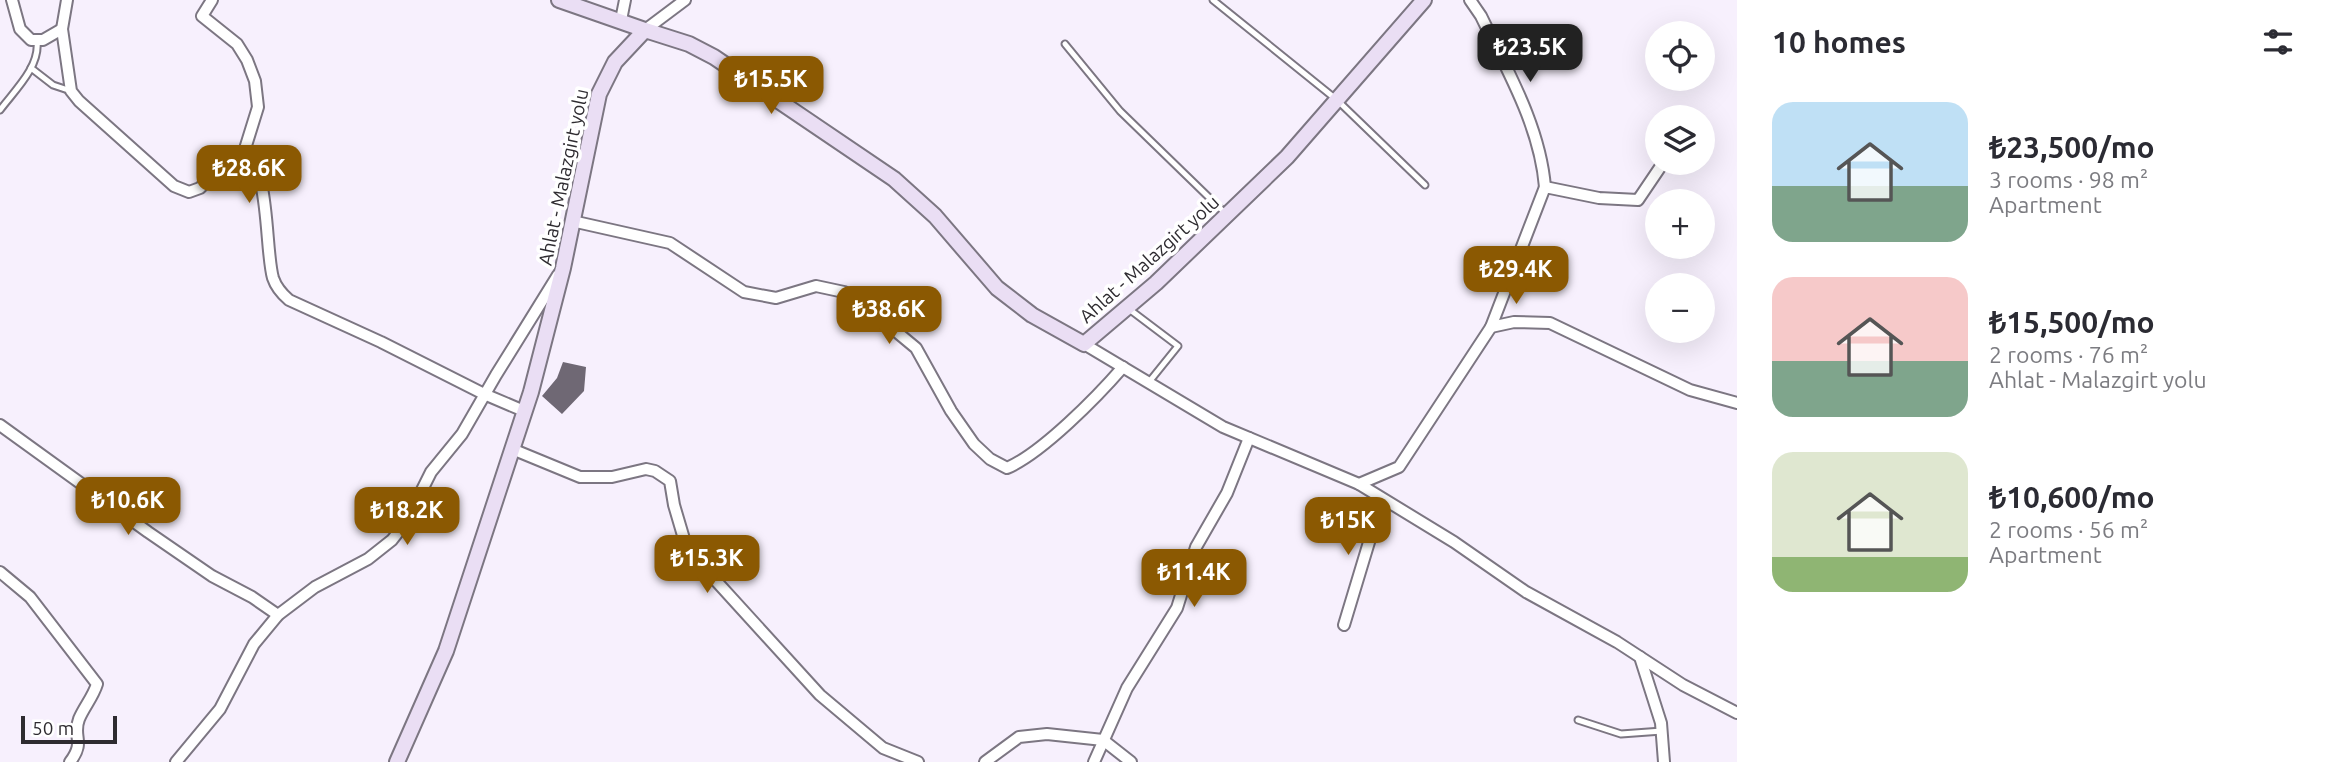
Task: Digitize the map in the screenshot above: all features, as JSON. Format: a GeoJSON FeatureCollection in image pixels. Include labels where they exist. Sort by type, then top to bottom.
{"type":"FeatureCollection","features":[{"type":"Feature","properties":{"kind":"main road"},"geometry":{"type":"LineString","coordinates":[[559,0],[645,30]]}},
{"type":"Feature","properties":{"kind":"main road","name":"Ahlat - Malazgirt yolu"},"geometry":{"type":"LineString","coordinates":[[397,762],[446,651],[543,350],[605,79],[615,62],[645,30],[689,44],[714,57],[894,179],[935,216],[997,288],[1032,316],[1084,344],[1128,309],[1287,157],[1424,0]]}},
{"type":"Feature","properties":{"kind":"street"},"geometry":{"type":"LineString","coordinates":[[12,0],[24,35],[37,41],[62,29]]}},
{"type":"Feature","properties":{"kind":"street"},"geometry":{"type":"LineString","coordinates":[[67,0],[62,29],[72,91],[89,111],[168,182],[184,191],[193,191],[200,188],[233,154],[244,152]]}},
{"type":"Feature","properties":{"kind":"street"},"geometry":{"type":"LineString","coordinates":[[212,0],[202,16],[237,44],[255,81],[258,107],[244,152]]}},
{"type":"Feature","properties":{"kind":"street"},"geometry":{"type":"LineString","coordinates":[[621,20],[625,0]]}},
{"type":"Feature","properties":{"kind":"street"},"geometry":{"type":"LineString","coordinates":[[645,30],[685,0]]}},
{"type":"Feature","properties":{"kind":"street"},"geometry":{"type":"LineString","coordinates":[[1359,484],[1398,467],[1491,327],[1545,187],[1543,164],[1532,128],[1481,16],[1470,0]]}},
{"type":"Feature","properties":{"kind":"street"},"geometry":{"type":"LineString","coordinates":[[244,152],[254,161],[262,188],[273,277],[282,293],[298,305],[524,411]]}},
{"type":"Feature","properties":{"kind":"street"},"geometry":{"type":"LineString","coordinates":[[1545,187],[1599,198],[1638,200],[1655,175]]}},
{"type":"Feature","properties":{"kind":"street"},"geometry":{"type":"LineString","coordinates":[[572,220],[670,243],[744,292],[776,298],[816,286],[844,292],[863,304],[916,348],[951,411],[974,444],[990,459],[1007,468],[1023,461],[1101,392],[1123,367]]}},
{"type":"Feature","properties":{"kind":"street"},"geometry":{"type":"LineString","coordinates":[[176,762],[220,709],[254,644],[278,615],[315,587],[368,559],[392,540],[406,522],[431,472],[462,434],[563,268]]}},
{"type":"Feature","properties":{"kind":"street"},"geometry":{"type":"LineString","coordinates":[[1491,327],[1514,322],[1550,323],[1689,390],[1737,403]]}},
{"type":"Feature","properties":{"kind":"street"},"geometry":{"type":"LineString","coordinates":[[1084,344],[1223,427],[1359,484],[1454,542],[1527,592],[1683,685],[1737,713]]}},
{"type":"Feature","properties":{"kind":"street"},"geometry":{"type":"LineString","coordinates":[[0,425],[212,576],[252,597],[278,615]]}},
{"type":"Feature","properties":{"kind":"street"},"geometry":{"type":"LineString","coordinates":[[1094,762],[1127,688],[1177,608],[1196,547],[1227,493],[1249,438]]}},
{"type":"Feature","properties":{"kind":"street"},"geometry":{"type":"LineString","coordinates":[[512,449],[579,477],[612,477],[646,468],[670,481],[687,549],[820,695],[883,748],[918,762]]}},
{"type":"Feature","properties":{"kind":"street"},"geometry":{"type":"LineString","coordinates":[[1344,625],[1382,499]]}},
{"type":"Feature","properties":{"kind":"street"},"geometry":{"type":"LineString","coordinates":[[0,572],[30,597],[97,684],[94,695],[78,722],[79,750],[70,762]]}},
{"type":"Feature","properties":{"kind":"street"},"geometry":{"type":"LineString","coordinates":[[1640,657],[1662,731],[1664,762]]}},
{"type":"Feature","properties":{"kind":"street"},"geometry":{"type":"LineString","coordinates":[[985,762],[1019,737],[1047,734],[1104,740],[1131,762]]}},
{"type":"Feature","properties":{"kind":"lane"},"geometry":{"type":"LineString","coordinates":[[1213,0],[1337,100],[1425,185]]}},
{"type":"Feature","properties":{"kind":"lane"},"geometry":{"type":"LineString","coordinates":[[0,110],[31,68],[37,55],[37,41]]}},
{"type":"Feature","properties":{"kind":"lane"},"geometry":{"type":"LineString","coordinates":[[1065,44],[1120,111],[1227,215]]}},
{"type":"Feature","properties":{"kind":"lane"},"geometry":{"type":"LineString","coordinates":[[31,68],[53,85],[72,91]]}},
{"type":"Feature","properties":{"kind":"lane"},"geometry":{"type":"LineString","coordinates":[[1128,309],[1178,346],[1149,382]]}},
{"type":"Feature","properties":{"kind":"lane"},"geometry":{"type":"LineString","coordinates":[[1578,720],[1621,734],[1662,731]]}},
{"type":"Feature","properties":{"kind":"building"},"geometry":{"type":"Polygon","coordinates":[[[563,362],[586,367],[584,391],[562,414],[542,396],[557,378],[563,362]]]}}]}
